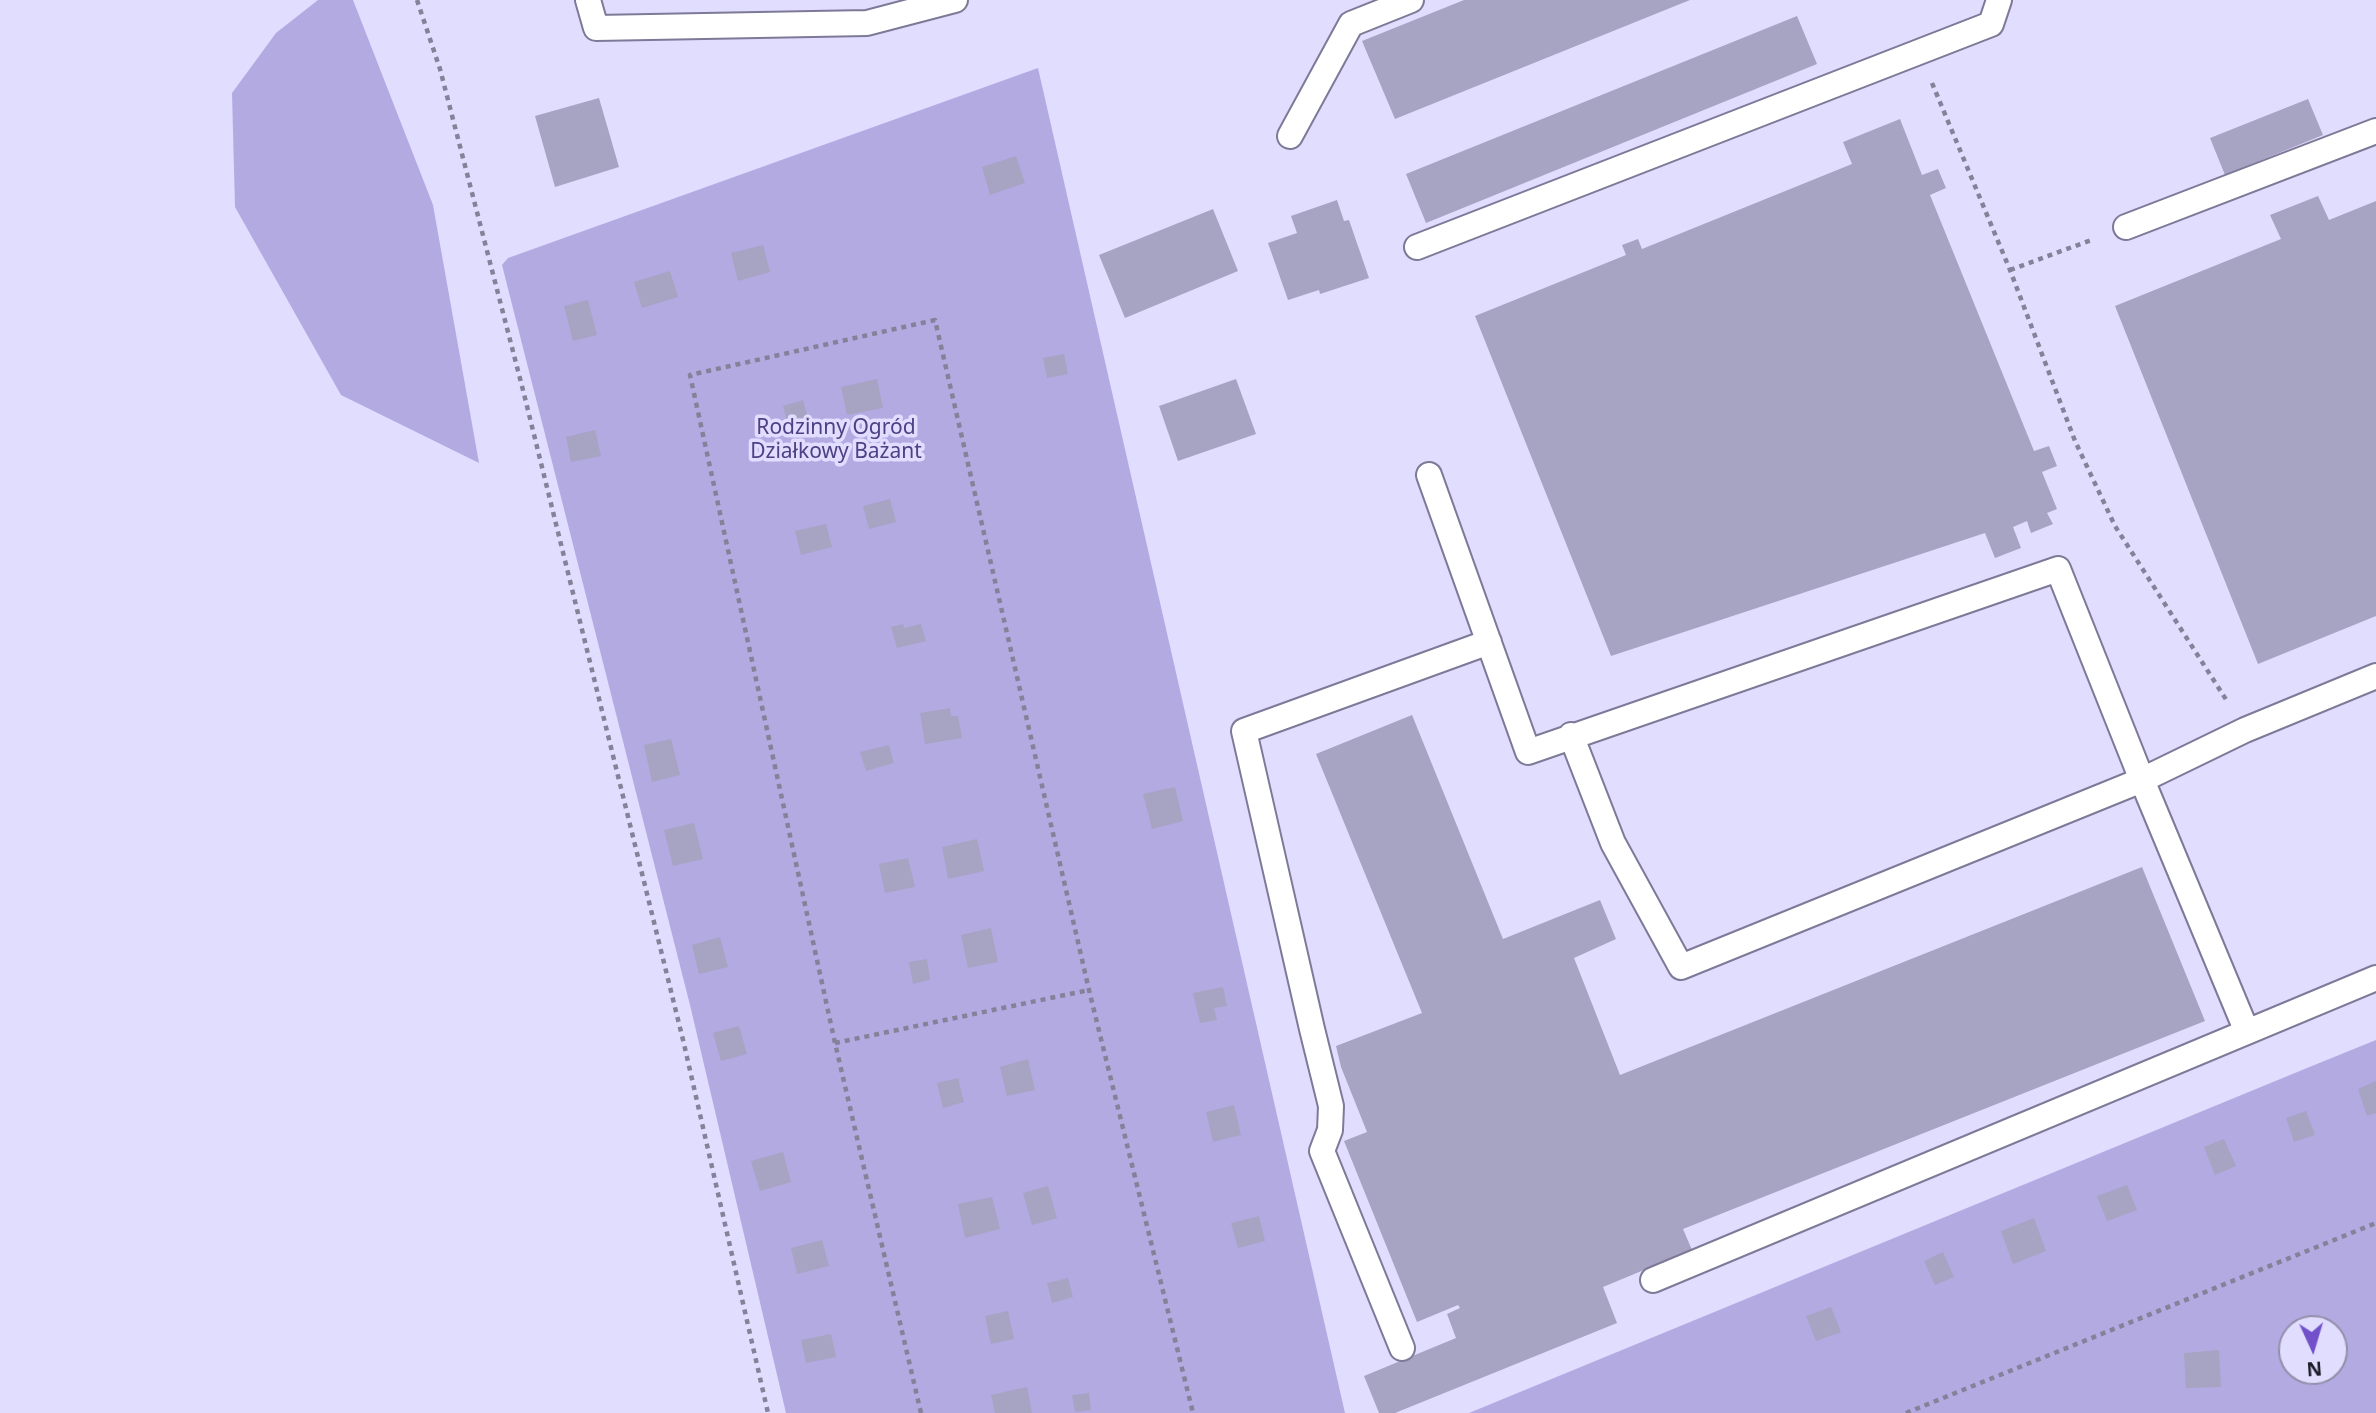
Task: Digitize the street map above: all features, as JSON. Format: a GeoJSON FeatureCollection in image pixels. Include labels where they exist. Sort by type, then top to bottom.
{"type":"FeatureCollection","features":[{"type":"Feature","properties":{"kind":"lane"},"geometry":{"type":"LineString","coordinates":[[588,0],[596,28],[867,23],[955,0]]}},
{"type":"Feature","properties":{"kind":"lane"},"geometry":{"type":"LineString","coordinates":[[1290,136],[1351,24],[1411,0]]}},
{"type":"Feature","properties":{"kind":"lane"},"geometry":{"type":"LineString","coordinates":[[1417,247],[1991,24],[1999,0]]}},
{"type":"Feature","properties":{"kind":"lane"},"geometry":{"type":"LineString","coordinates":[[2126,227],[2376,131]]}},
{"type":"Feature","properties":{"kind":"lane"},"geometry":{"type":"LineString","coordinates":[[1429,475],[1528,752],[2057,569],[2247,1032]]}},
{"type":"Feature","properties":{"kind":"lane"},"geometry":{"type":"LineString","coordinates":[[1402,1348],[1322,1151],[1330,1130],[1331,1105],[1244,732],[1489,642]]}},
{"type":"Feature","properties":{"kind":"lane"},"geometry":{"type":"LineString","coordinates":[[1571,735],[1612,843],[1681,967],[2142,780],[2245,730],[2376,676]]}},
{"type":"Feature","properties":{"kind":"lane"},"geometry":{"type":"LineString","coordinates":[[1653,1280],[2376,978]]}},
{"type":"Feature","properties":{"kind":"path"},"geometry":{"type":"LineString","coordinates":[[417,0],[440,69],[524,394],[684,1044],[768,1413]]}},
{"type":"Feature","properties":{"kind":"path"},"geometry":{"type":"LineString","coordinates":[[1920,53],[2010,271],[2075,441],[2115,526],[2245,730]]}},
{"type":"Feature","properties":{"kind":"path"},"geometry":{"type":"LineString","coordinates":[[2010,271],[2126,227]]}},
{"type":"Feature","properties":{"kind":"path"},"geometry":{"type":"LineString","coordinates":[[921,1413],[835,1043],[690,374],[935,320],[1089,990],[1193,1413]]}},
{"type":"Feature","properties":{"kind":"path"},"geometry":{"type":"LineString","coordinates":[[835,1043],[1089,990]]}},
{"type":"Feature","properties":{"kind":"path"},"geometry":{"type":"LineString","coordinates":[[1906,1413],[2376,1223]]}},
{"type":"Feature","properties":{"kind":"green space"},"geometry":{"type":"Polygon","coordinates":[[[318,0],[353,0],[433,205],[479,463],[341,395],[235,207],[232,93],[276,33],[318,0]]]}},
{"type":"Feature","properties":{"kind":"green space","name":"Rodzinny Ogród Działkowy Bażant"},"geometry":{"type":"Polygon","coordinates":[[[1038,68],[1345,1413],[786,1413],[690,1005],[502,265],[508,258],[1038,68]]]}},
{"type":"Feature","properties":{"kind":"green space"},"geometry":{"type":"Polygon","coordinates":[[[2376,1040],[2376,1413],[1469,1413],[2376,1040]]]}},
{"type":"Feature","properties":{"kind":"building"},"geometry":{"type":"Polygon","coordinates":[[[1464,0],[1690,0],[1395,119],[1362,41],[1464,0]]]}},
{"type":"Feature","properties":{"kind":"building"},"geometry":{"type":"Polygon","coordinates":[[[1797,16],[1817,64],[1426,223],[1406,174],[1797,16]]]}},
{"type":"Feature","properties":{"kind":"building"},"geometry":{"type":"Polygon","coordinates":[[[599,98],[619,167],[555,187],[535,116],[599,98]]]}},
{"type":"Feature","properties":{"kind":"building"},"geometry":{"type":"Polygon","coordinates":[[[2308,99],[2323,135],[2225,175],[2210,138],[2308,99]]]}},
{"type":"Feature","properties":{"kind":"building"},"geometry":{"type":"Polygon","coordinates":[[[1900,119],[1922,175],[1938,169],[1946,188],[1930,195],[2034,451],[2049,446],[2057,466],[2042,472],[2057,509],[2047,513],[2053,524],[2031,533],[2027,521],[2013,527],[2021,548],[1995,558],[1985,533],[1611,656],[1475,316],[1626,255],[1622,245],[1638,239],[1642,249],[1852,164],[1843,142],[1900,119]]]}},
{"type":"Feature","properties":{"kind":"building"},"geometry":{"type":"Polygon","coordinates":[[[1016,156],[1025,183],[990,195],[982,167],[1016,156]]]}},
{"type":"Feature","properties":{"kind":"building"},"geometry":{"type":"Polygon","coordinates":[[[2318,196],[2329,220],[2376,201],[2376,616],[2258,664],[2115,306],[2281,239],[2270,215],[2318,196]]]}},
{"type":"Feature","properties":{"kind":"building"},"geometry":{"type":"Polygon","coordinates":[[[1337,200],[1344,221],[1349,220],[1369,278],[1320,294],[1319,290],[1288,300],[1268,243],[1297,233],[1291,216],[1337,200]]]}},
{"type":"Feature","properties":{"kind":"building"},"geometry":{"type":"Polygon","coordinates":[[[1213,209],[1238,271],[1125,318],[1099,255],[1213,209]]]}},
{"type":"Feature","properties":{"kind":"building"},"geometry":{"type":"Polygon","coordinates":[[[763,245],[770,272],[738,281],[731,253],[763,245]]]}},
{"type":"Feature","properties":{"kind":"building"},"geometry":{"type":"Polygon","coordinates":[[[670,271],[678,297],[642,308],[634,282],[670,271]]]}},
{"type":"Feature","properties":{"kind":"building"},"geometry":{"type":"Polygon","coordinates":[[[588,300],[597,335],[573,341],[564,306],[588,300]]]}},
{"type":"Feature","properties":{"kind":"building"},"geometry":{"type":"Polygon","coordinates":[[[1064,354],[1068,374],[1047,378],[1043,358],[1064,354]]]}},
{"type":"Feature","properties":{"kind":"building"},"geometry":{"type":"Polygon","coordinates":[[[877,379],[883,408],[847,415],[841,387],[877,379]]]}},
{"type":"Feature","properties":{"kind":"building"},"geometry":{"type":"Polygon","coordinates":[[[1236,379],[1256,434],[1178,461],[1159,406],[1236,379]]]}},
{"type":"Feature","properties":{"kind":"building"},"geometry":{"type":"Polygon","coordinates":[[[803,400],[811,430],[791,436],[783,406],[803,400]]]}},
{"type":"Feature","properties":{"kind":"building"},"geometry":{"type":"Polygon","coordinates":[[[595,430],[601,456],[571,462],[566,437],[595,430]]]}},
{"type":"Feature","properties":{"kind":"building"},"geometry":{"type":"Polygon","coordinates":[[[890,499],[896,522],[869,529],[863,506],[890,499]]]}},
{"type":"Feature","properties":{"kind":"building"},"geometry":{"type":"Polygon","coordinates":[[[826,524],[832,547],[801,555],[795,531],[826,524]]]}},
{"type":"Feature","properties":{"kind":"building"},"geometry":{"type":"Polygon","coordinates":[[[903,624],[904,628],[921,624],[926,641],[897,648],[891,627],[903,624]]]}},
{"type":"Feature","properties":{"kind":"building"},"geometry":{"type":"Polygon","coordinates":[[[950,708],[951,716],[958,716],[962,738],[925,744],[920,713],[950,708]]]}},
{"type":"Feature","properties":{"kind":"building"},"geometry":{"type":"Polygon","coordinates":[[[1412,715],[1503,939],[1600,900],[1616,939],[1574,958],[1620,1075],[2142,867],[2205,1021],[1683,1229],[1692,1250],[1603,1287],[1617,1323],[1395,1413],[1379,1413],[1364,1376],[1456,1338],[1447,1314],[1460,1308],[1458,1305],[1417,1322],[1344,1141],[1367,1132],[1341,1067],[1336,1046],[1422,1013],[1316,754],[1412,715]]]}},
{"type":"Feature","properties":{"kind":"building"},"geometry":{"type":"Polygon","coordinates":[[[671,739],[680,775],[652,782],[644,745],[671,739]]]}},
{"type":"Feature","properties":{"kind":"building"},"geometry":{"type":"Polygon","coordinates":[[[889,745],[894,763],[866,771],[860,752],[889,745]]]}},
{"type":"Feature","properties":{"kind":"building"},"geometry":{"type":"Polygon","coordinates":[[[1175,787],[1183,821],[1152,829],[1143,794],[1175,787]]]}},
{"type":"Feature","properties":{"kind":"building"},"geometry":{"type":"Polygon","coordinates":[[[694,823],[703,859],[673,866],[664,830],[694,823]]]}},
{"type":"Feature","properties":{"kind":"building"},"geometry":{"type":"Polygon","coordinates":[[[977,839],[984,871],[948,879],[942,847],[977,839]]]}},
{"type":"Feature","properties":{"kind":"building"},"geometry":{"type":"Polygon","coordinates":[[[908,858],[915,887],[885,893],[879,864],[908,858]]]}},
{"type":"Feature","properties":{"kind":"building"},"geometry":{"type":"Polygon","coordinates":[[[991,928],[998,962],[968,968],[961,935],[991,928]]]}},
{"type":"Feature","properties":{"kind":"building"},"geometry":{"type":"Polygon","coordinates":[[[720,937],[728,967],[699,974],[692,945],[720,937]]]}},
{"type":"Feature","properties":{"kind":"building"},"geometry":{"type":"Polygon","coordinates":[[[927,959],[930,980],[913,984],[909,962],[927,959]]]}},
{"type":"Feature","properties":{"kind":"building"},"geometry":{"type":"Polygon","coordinates":[[[1223,987],[1227,1006],[1214,1008],[1217,1020],[1200,1023],[1193,993],[1223,987]]]}},
{"type":"Feature","properties":{"kind":"building"},"geometry":{"type":"Polygon","coordinates":[[[739,1026],[747,1054],[721,1061],[713,1033],[739,1026]]]}},
{"type":"Feature","properties":{"kind":"building"},"geometry":{"type":"Polygon","coordinates":[[[1028,1059],[1035,1090],[1007,1096],[1000,1067],[1028,1059]]]}},
{"type":"Feature","properties":{"kind":"building"},"geometry":{"type":"Polygon","coordinates":[[[958,1078],[964,1102],[943,1108],[937,1083],[958,1078]]]}},
{"type":"Feature","properties":{"kind":"building"},"geometry":{"type":"Polygon","coordinates":[[[2376,1081],[2376,1113],[2367,1116],[2358,1089],[2376,1081]]]}},
{"type":"Feature","properties":{"kind":"building"},"geometry":{"type":"Polygon","coordinates":[[[1234,1105],[1241,1135],[1213,1142],[1206,1112],[1234,1105]]]}},
{"type":"Feature","properties":{"kind":"building"},"geometry":{"type":"Polygon","coordinates":[[[2306,1111],[2315,1135],[2294,1142],[2286,1118],[2306,1111]]]}},
{"type":"Feature","properties":{"kind":"building"},"geometry":{"type":"Polygon","coordinates":[[[2224,1139],[2236,1166],[2215,1175],[2204,1147],[2224,1139]]]}},
{"type":"Feature","properties":{"kind":"building"},"geometry":{"type":"Polygon","coordinates":[[[783,1152],[791,1182],[760,1191],[751,1161],[783,1152]]]}},
{"type":"Feature","properties":{"kind":"building"},"geometry":{"type":"Polygon","coordinates":[[[2127,1185],[2137,1210],[2107,1221],[2097,1196],[2127,1185]]]}},
{"type":"Feature","properties":{"kind":"building"},"geometry":{"type":"Polygon","coordinates":[[[1048,1186],[1057,1218],[1032,1225],[1023,1193],[1048,1186]]]}},
{"type":"Feature","properties":{"kind":"building"},"geometry":{"type":"Polygon","coordinates":[[[992,1197],[1000,1229],[965,1238],[958,1204],[992,1197]]]}},
{"type":"Feature","properties":{"kind":"building"},"geometry":{"type":"Polygon","coordinates":[[[1259,1216],[1265,1241],[1238,1248],[1231,1223],[1259,1216]]]}},
{"type":"Feature","properties":{"kind":"building"},"geometry":{"type":"Polygon","coordinates":[[[2034,1218],[2046,1251],[2013,1264],[2001,1231],[2034,1218]]]}},
{"type":"Feature","properties":{"kind":"building"},"geometry":{"type":"Polygon","coordinates":[[[822,1240],[829,1266],[797,1274],[791,1248],[822,1240]]]}},
{"type":"Feature","properties":{"kind":"building"},"geometry":{"type":"Polygon","coordinates":[[[1943,1252],[1954,1277],[1935,1285],[1924,1261],[1943,1252]]]}},
{"type":"Feature","properties":{"kind":"building"},"geometry":{"type":"Polygon","coordinates":[[[1068,1278],[1073,1297],[1052,1303],[1047,1283],[1068,1278]]]}},
{"type":"Feature","properties":{"kind":"building"},"geometry":{"type":"Polygon","coordinates":[[[1831,1307],[1841,1332],[1816,1341],[1806,1316],[1831,1307]]]}},
{"type":"Feature","properties":{"kind":"building"},"geometry":{"type":"Polygon","coordinates":[[[1008,1311],[1014,1339],[991,1344],[985,1316],[1008,1311]]]}},
{"type":"Feature","properties":{"kind":"building"},"geometry":{"type":"Polygon","coordinates":[[[831,1334],[836,1357],[806,1363],[801,1340],[831,1334]]]}},
{"type":"Feature","properties":{"kind":"building"},"geometry":{"type":"Polygon","coordinates":[[[2219,1350],[2221,1387],[2186,1388],[2184,1353],[2219,1350]]]}},
{"type":"Feature","properties":{"kind":"building"},"geometry":{"type":"Polygon","coordinates":[[[1027,1387],[1032,1413],[995,1413],[991,1395],[1027,1387]]]}},
{"type":"Feature","properties":{"kind":"building"},"geometry":{"type":"Polygon","coordinates":[[[1089,1393],[1091,1410],[1075,1412],[1072,1395],[1089,1393]]]}}]}
